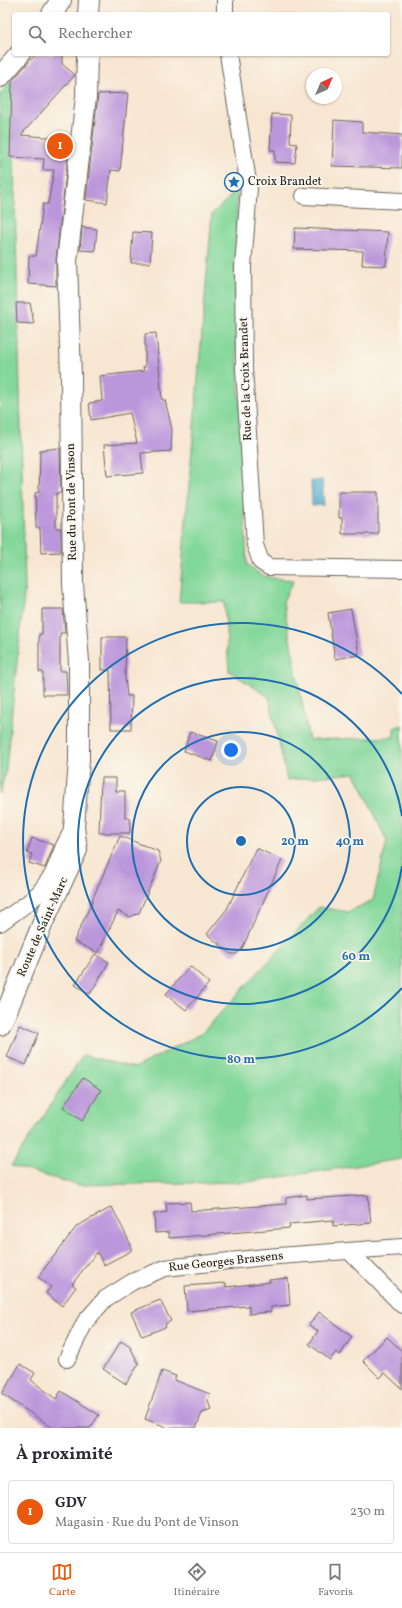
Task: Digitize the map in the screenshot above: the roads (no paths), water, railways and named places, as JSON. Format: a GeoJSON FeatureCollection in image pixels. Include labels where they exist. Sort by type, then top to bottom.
{"type":"FeatureCollection","features":[{"type":"Feature","properties":{"kind":"street"},"geometry":{"type":"LineString","coordinates":[[53,12],[61,0]]}},
{"type":"Feature","properties":{"kind":"street"},"geometry":{"type":"LineString","coordinates":[[88,12],[89,0]]}},
{"type":"Feature","properties":{"kind":"street"},"geometry":{"type":"LineString","coordinates":[[225,0],[225,12]]}},
{"type":"Feature","properties":{"kind":"street"},"geometry":{"type":"LineString","coordinates":[[0,77],[18,56]]}},
{"type":"Feature","properties":{"kind":"street","name":"Rue du Pont de Vinson"},"geometry":{"type":"LineString","coordinates":[[0,923],[40,892],[53,874],[64,846],[74,827],[79,760],[80,662],[73,584],[71,376],[67,261],[86,97],[87,56]]}},
{"type":"Feature","properties":{"kind":"street","name":"Rue de la Croix Brandet"},"geometry":{"type":"LineString","coordinates":[[228,56],[249,188],[243,267],[244,368],[255,545],[261,562],[269,567],[402,569]]}},
{"type":"Feature","properties":{"kind":"street"},"geometry":{"type":"LineString","coordinates":[[304,196],[402,201]]}},
{"type":"Feature","properties":{"kind":"street","name":"Route de Saint-Marc"},"geometry":{"type":"LineString","coordinates":[[0,1025],[44,920],[77,850],[74,827]]}},
{"type":"Feature","properties":{"kind":"street","name":"Rue Georges Brassens"},"geometry":{"type":"LineString","coordinates":[[67,1359],[85,1322],[105,1300],[132,1282],[165,1268],[265,1257],[402,1247]]}},
{"type":"Feature","properties":{"kind":"street"},"geometry":{"type":"LineString","coordinates":[[349,1251],[402,1305]]}},
{"type":"Feature","properties":{"kind":"water"},"geometry":{"type":"Polygon","coordinates":[[[322,480],[324,505],[312,506],[311,481],[322,480]]]}},
{"type":"Feature","properties":{"kind":"place","name":"GDV"},"geometry":{"type":"Point","coordinates":[60,146]}},
{"type":"Feature","properties":{"kind":"place","name":"Croix Brandet"},"geometry":{"type":"Point","coordinates":[234,182]}}]}
